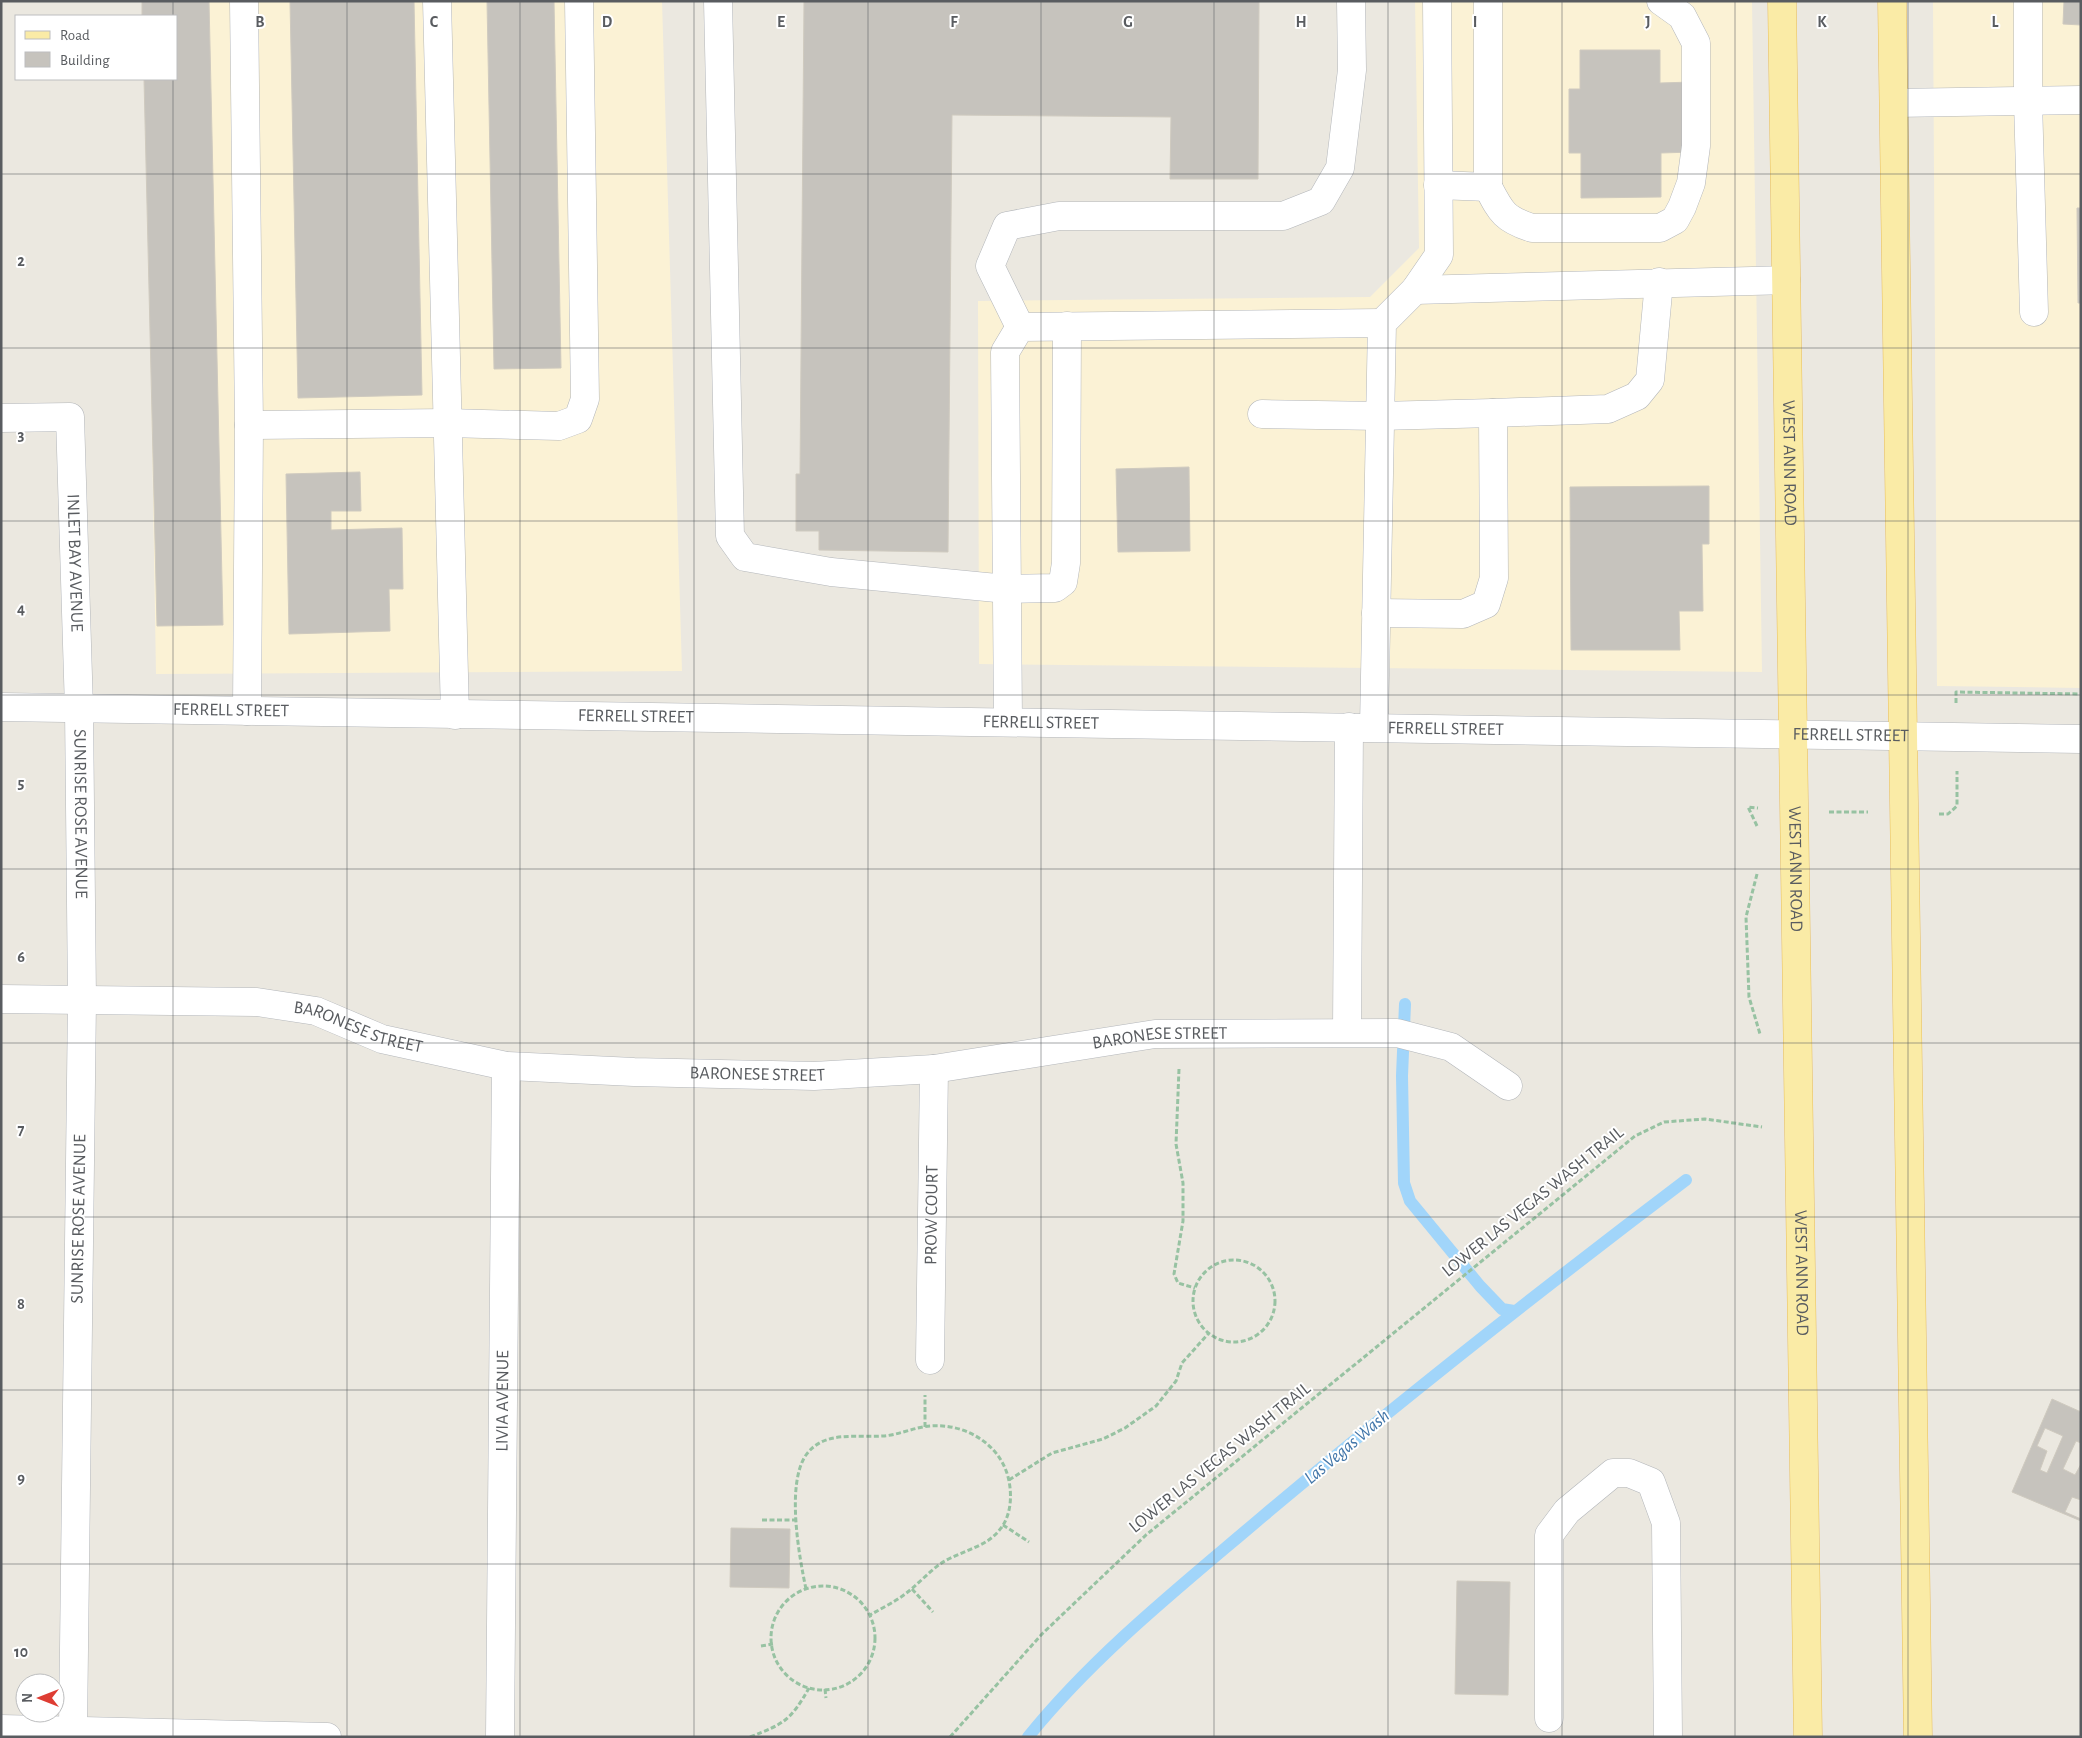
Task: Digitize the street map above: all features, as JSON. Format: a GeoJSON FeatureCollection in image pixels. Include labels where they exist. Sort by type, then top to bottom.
{"type":"FeatureCollection","features":[{"type":"Feature","properties":{"kind":"main road","name":"WEST ANN ROAD"},"geometry":{"type":"LineString","coordinates":[[1782,1],[1808,1737]]}},
{"type":"Feature","properties":{"kind":"main road"},"geometry":{"type":"LineString","coordinates":[[1892,1],[1902,813],[1918,1737]]}},
{"type":"Feature","properties":{"kind":"street"},"geometry":{"type":"LineString","coordinates":[[244,1],[248,425],[247,711]]}},
{"type":"Feature","properties":{"kind":"street"},"geometry":{"type":"LineString","coordinates":[[437,1],[454,715]]}},
{"type":"Feature","properties":{"kind":"street"},"geometry":{"type":"LineString","coordinates":[[248,425],[448,423],[559,426],[578,419],[584,399],[579,1]]}},
{"type":"Feature","properties":{"kind":"street"},"geometry":{"type":"LineString","coordinates":[[718,1],[730,536],[745,557],[831,572],[1007,589],[1055,588],[1063,582],[1066,563],[1067,326]]}},
{"type":"Feature","properties":{"kind":"street"},"geometry":{"type":"LineString","coordinates":[[1020,327],[990,266],[1007,226],[1059,216],[1283,216],[1321,202],[1340,168],[1352,70],[1350,1]]}},
{"type":"Feature","properties":{"kind":"street"},"geometry":{"type":"LineString","coordinates":[[1348,1032],[1361,727],[1376,613],[1382,323],[1415,290],[1439,255],[1437,1]]}},
{"type":"Feature","properties":{"kind":"street"},"geometry":{"type":"LineString","coordinates":[[1488,1],[1488,187],[1499,209],[1512,222],[1532,228],[1660,228],[1675,220],[1691,183],[1696,146],[1696,43],[1682,16],[1661,1]]}},
{"type":"Feature","properties":{"kind":"street"},"geometry":{"type":"LineString","coordinates":[[2028,1],[2028,101],[2034,312]]}},
{"type":"Feature","properties":{"kind":"street"},"geometry":{"type":"LineString","coordinates":[[1894,103],[2081,100]]}},
{"type":"Feature","properties":{"kind":"street"},"geometry":{"type":"LineString","coordinates":[[1438,185],[1488,187]]}},
{"type":"Feature","properties":{"kind":"street"},"geometry":{"type":"LineString","coordinates":[[1415,290],[1786,280]]}},
{"type":"Feature","properties":{"kind":"street"},"geometry":{"type":"LineString","coordinates":[[1262,414],[1380,416],[1608,409],[1637,396],[1650,380],[1659,282]]}},
{"type":"Feature","properties":{"kind":"street"},"geometry":{"type":"LineString","coordinates":[[1020,327],[1382,323]]}},
{"type":"Feature","properties":{"kind":"street"},"geometry":{"type":"LineString","coordinates":[[1008,722],[1005,352],[1020,327]]}},
{"type":"Feature","properties":{"kind":"street"},"geometry":{"type":"LineString","coordinates":[[1376,613],[1463,614],[1486,604],[1494,578],[1493,413]]}},
{"type":"Feature","properties":{"kind":"street","name":"INLET BAY AVENUE"},"geometry":{"type":"LineString","coordinates":[[1,418],[70,417],[79,709]]}},
{"type":"Feature","properties":{"kind":"street","name":"FERRELL STREET"},"geometry":{"type":"LineString","coordinates":[[1,707],[2081,739]]}},
{"type":"Feature","properties":{"kind":"street","name":"SUNRISE ROSE AVENUE"},"geometry":{"type":"LineString","coordinates":[[73,1730],[82,1000],[79,709]]}},
{"type":"Feature","properties":{"kind":"street","name":"BARONESE STREET"},"geometry":{"type":"LineString","coordinates":[[1,999],[257,1002],[316,1010],[382,1039],[506,1066],[814,1076],[934,1069],[1136,1037],[1180,1034],[1397,1033],[1451,1047],[1508,1086]]}},
{"type":"Feature","properties":{"kind":"street","name":"LIVIA AVENUE"},"geometry":{"type":"LineString","coordinates":[[500,1737],[506,1066]]}},
{"type":"Feature","properties":{"kind":"street","name":"PROW COURT"},"geometry":{"type":"LineString","coordinates":[[930,1360],[934,1069]]}},
{"type":"Feature","properties":{"kind":"street"},"geometry":{"type":"LineString","coordinates":[[1549,1718],[1549,1535],[1567,1512],[1613,1473],[1629,1473],[1651,1482],[1666,1523],[1668,1737]]}},
{"type":"Feature","properties":{"kind":"street"},"geometry":{"type":"LineString","coordinates":[[1,1729],[327,1737]]}},
{"type":"Feature","properties":{"kind":"path"},"geometry":{"type":"LineString","coordinates":[[1759,831],[1748,807],[1793,812],[1948,814],[1957,806],[1956,692],[2081,694]]}},
{"type":"Feature","properties":{"kind":"path"},"geometry":{"type":"LineString","coordinates":[[1759,867],[1746,918],[1749,997],[1760,1036]]}},
{"type":"Feature","properties":{"kind":"path"},"geometry":{"type":"LineString","coordinates":[[1180,1034],[1176,1144],[1183,1183],[1183,1221],[1174,1274],[1178,1283],[1195,1288]]}},
{"type":"Feature","properties":{"kind":"path","name":"LOWER LAS VEGAS WASH TRAIL"},"geometry":{"type":"LineString","coordinates":[[950,1737],[1042,1634],[1146,1535],[1635,1136],[1664,1122],[1705,1119],[1765,1128],[1765,1118]]}},
{"type":"Feature","properties":{"kind":"path"},"geometry":{"type":"LineString","coordinates":[[1237,1259],[1261,1269],[1270,1280],[1275,1294],[1275,1309],[1270,1322],[1261,1333],[1248,1340],[1235,1343],[1220,1341],[1208,1334],[1199,1324],[1194,1312],[1192,1299],[1195,1288],[1202,1274],[1212,1266],[1224,1260],[1237,1259]]}},
{"type":"Feature","properties":{"kind":"path"},"geometry":{"type":"LineString","coordinates":[[1009,1480],[1052,1453],[1102,1440],[1125,1428],[1156,1406],[1176,1381],[1182,1363],[1208,1334]]}},
{"type":"Feature","properties":{"kind":"path"},"geometry":{"type":"LineString","coordinates":[[806,1589],[797,1520],[797,1489],[800,1467],[806,1455],[818,1443],[834,1437],[899,1434],[930,1426],[961,1430],[983,1438],[998,1455],[1009,1480],[1011,1490],[1009,1513],[1003,1525],[983,1544],[960,1552],[940,1564],[912,1588],[870,1615]]}},
{"type":"Feature","properties":{"kind":"path"},"geometry":{"type":"LineString","coordinates":[[762,1520],[797,1520]]}},
{"type":"Feature","properties":{"kind":"path"},"geometry":{"type":"LineString","coordinates":[[1003,1525],[1029,1542]]}},
{"type":"Feature","properties":{"kind":"path"},"geometry":{"type":"LineString","coordinates":[[817,1586],[834,1587],[850,1593],[863,1604],[870,1615],[875,1636],[873,1652],[866,1668],[854,1680],[838,1688],[809,1688],[790,1678],[779,1664],[773,1644],[772,1631],[777,1615],[787,1601],[806,1589],[817,1586]]}},
{"type":"Feature","properties":{"kind":"path"},"geometry":{"type":"LineString","coordinates":[[912,1588],[933,1612]]}},
{"type":"Feature","properties":{"kind":"path"},"geometry":{"type":"LineString","coordinates":[[761,1646],[773,1644]]}},
{"type":"Feature","properties":{"kind":"path"},"geometry":{"type":"LineString","coordinates":[[750,1737],[777,1727],[795,1713],[809,1688]]}},
{"type":"Feature","properties":{"kind":"path"},"geometry":{"type":"LineString","coordinates":[[825,1689],[826,1698]]}},
{"type":"Feature","properties":{"kind":"shaded area"},"geometry":{"type":"Polygon","coordinates":[[[144,1],[662,1],[682,671],[156,674],[146,80],[178,80],[178,15],[145,15],[144,1]]]}},
{"type":"Feature","properties":{"kind":"shaded area"},"geometry":{"type":"Polygon","coordinates":[[[1415,1],[1752,1],[1762,672],[979,664],[978,301],[1370,297],[1419,248],[1415,1]]]}},
{"type":"Feature","properties":{"kind":"shaded area"},"geometry":{"type":"Polygon","coordinates":[[[1933,1],[2081,1],[2081,688],[1937,686],[1933,1]]]}},
{"type":"Feature","properties":{"kind":"building"},"geometry":{"type":"Polygon","coordinates":[[[142,1],[209,1],[223,625],[157,626],[144,80],[178,80],[178,15],[142,15],[142,1]]]}},
{"type":"Feature","properties":{"kind":"building"},"geometry":{"type":"Polygon","coordinates":[[[290,1],[414,1],[422,395],[298,398],[290,1]]]}},
{"type":"Feature","properties":{"kind":"building"},"geometry":{"type":"Polygon","coordinates":[[[487,1],[554,1],[561,368],[494,369],[487,1]]]}},
{"type":"Feature","properties":{"kind":"building"},"geometry":{"type":"Polygon","coordinates":[[[804,1],[1259,1],[1258,179],[1170,179],[1171,117],[952,115],[948,552],[819,550],[819,531],[796,531],[796,474],[800,474],[804,1]]]}},
{"type":"Feature","properties":{"kind":"building"},"geometry":{"type":"Polygon","coordinates":[[[2064,1],[2081,1],[2081,25],[2063,24],[2064,1]]]}},
{"type":"Feature","properties":{"kind":"building"},"geometry":{"type":"Polygon","coordinates":[[[1580,50],[1660,50],[1660,83],[1692,82],[1692,152],[1661,153],[1661,197],[1581,198],[1581,153],[1569,153],[1569,89],[1580,89],[1580,50]]]}},
{"type":"Feature","properties":{"kind":"building"},"geometry":{"type":"Polygon","coordinates":[[[2077,208],[2081,208],[2081,303],[2078,303],[2077,208]]]}},
{"type":"Feature","properties":{"kind":"building"},"geometry":{"type":"Polygon","coordinates":[[[1189,467],[1190,551],[1118,552],[1116,469],[1189,467]]]}},
{"type":"Feature","properties":{"kind":"building"},"geometry":{"type":"Polygon","coordinates":[[[360,472],[361,511],[331,511],[331,530],[402,528],[403,589],[389,589],[390,631],[289,634],[286,474],[360,472]]]}},
{"type":"Feature","properties":{"kind":"building"},"geometry":{"type":"Polygon","coordinates":[[[1709,486],[1709,544],[1702,544],[1703,611],[1679,611],[1680,650],[1571,650],[1570,487],[1709,486]]]}},
{"type":"Feature","properties":{"kind":"building"},"geometry":{"type":"Polygon","coordinates":[[[2052,1399],[2081,1412],[2081,1443],[2076,1441],[2063,1469],[2075,1475],[2081,1464],[2081,1500],[2072,1497],[2065,1512],[2081,1519],[2081,1521],[2012,1492],[2052,1399]],[[2045,1428],[2037,1446],[2047,1451],[2040,1470],[2047,1473],[2063,1436],[2045,1428]]]}},
{"type":"Feature","properties":{"kind":"building"},"geometry":{"type":"Polygon","coordinates":[[[731,1528],[790,1529],[789,1588],[730,1587],[731,1528]]]}},
{"type":"Feature","properties":{"kind":"building"},"geometry":{"type":"Polygon","coordinates":[[[1457,1581],[1510,1582],[1508,1695],[1455,1694],[1457,1581]]]}},
{"type":"Feature","properties":{"kind":"waterway"},"geometry":{"type":"LineString","coordinates":[[1405,1004],[1402,1076],[1404,1183],[1410,1201],[1480,1286],[1502,1309],[1514,1311]]}},
{"type":"Feature","properties":{"kind":"waterway","name":"Las Vegas Wash"},"geometry":{"type":"LineString","coordinates":[[1028,1737],[1081,1677],[1201,1569],[1419,1388],[1578,1262],[1686,1180]]}}]}
